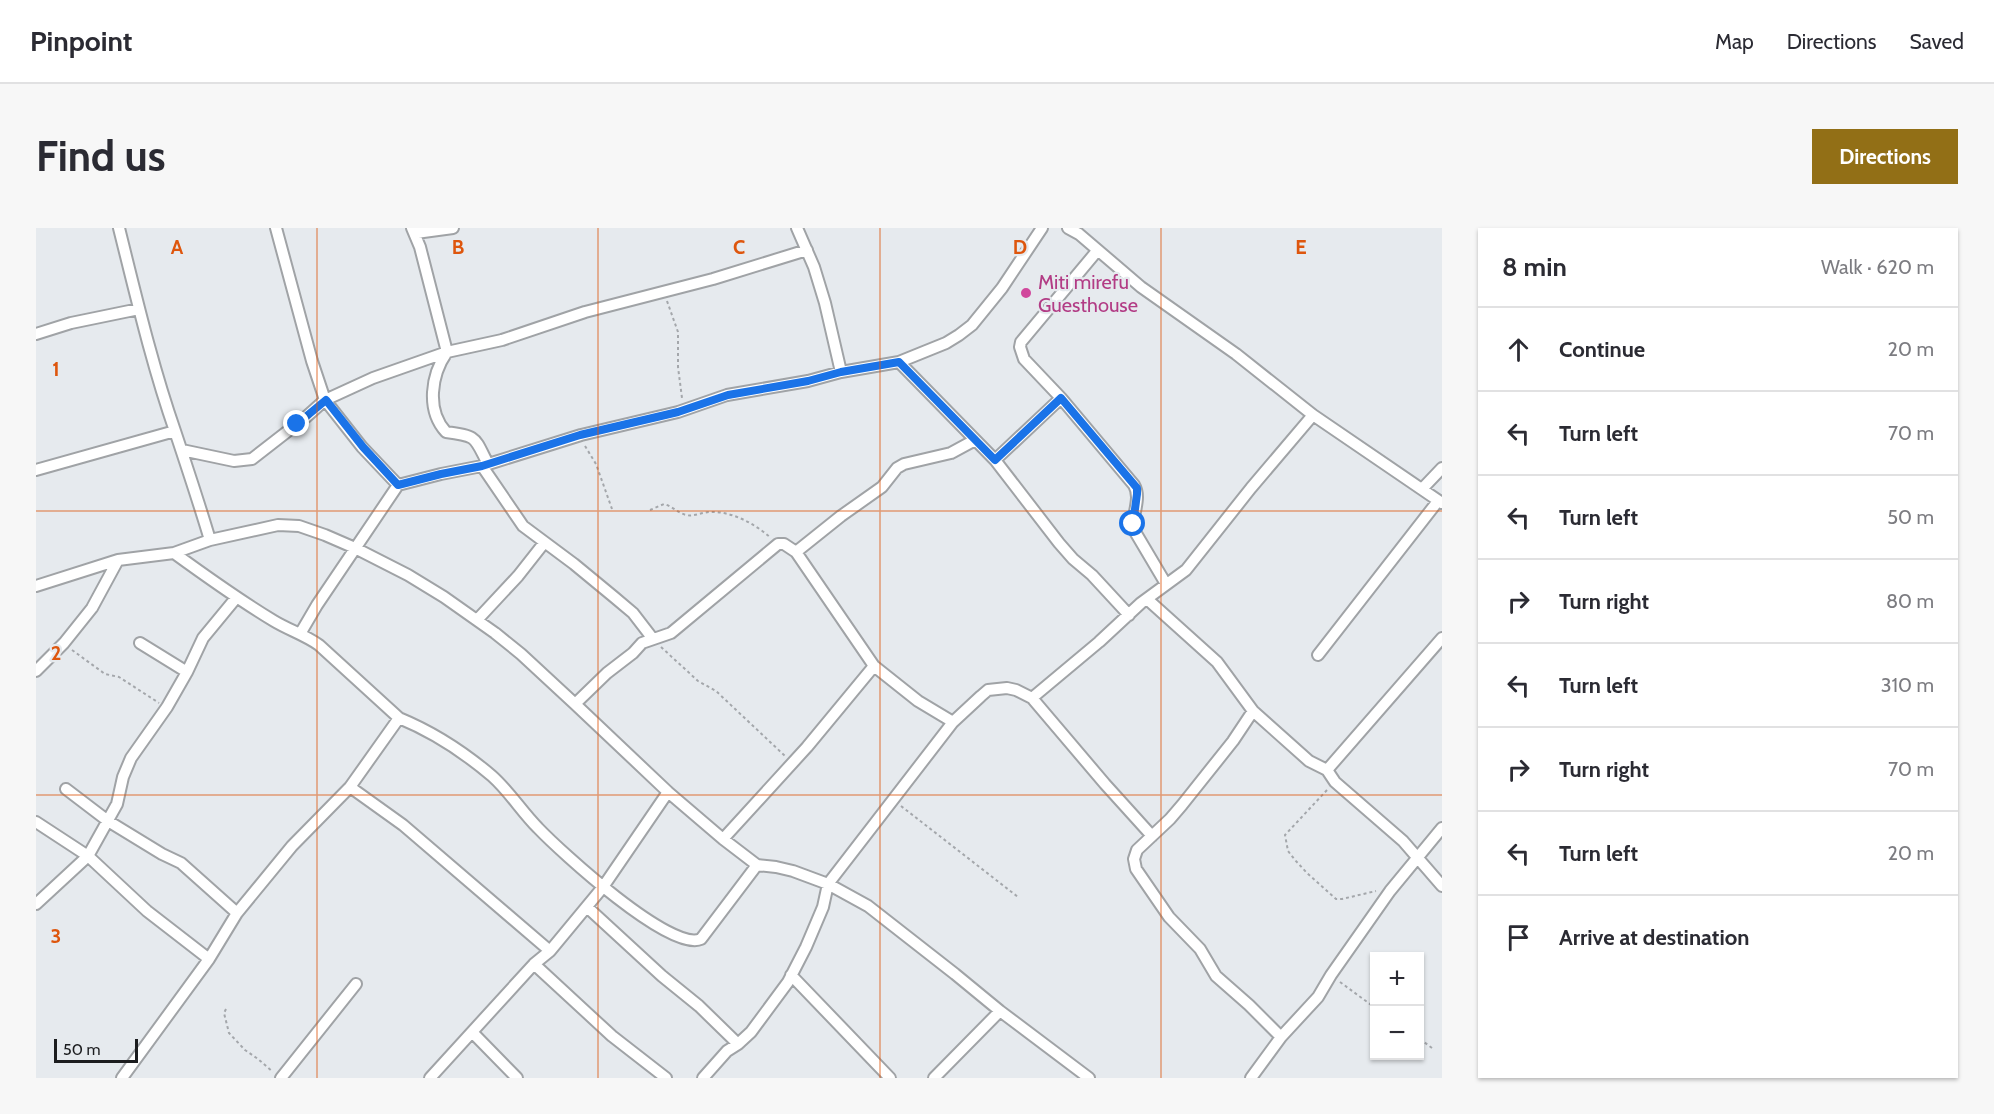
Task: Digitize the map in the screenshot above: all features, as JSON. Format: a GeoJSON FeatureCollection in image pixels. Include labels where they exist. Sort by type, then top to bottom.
{"type":"FeatureCollection","features":[{"type":"Feature","properties":{"kind":"street"},"geometry":{"type":"LineString","coordinates":[[119,228],[139,309],[210,540]]}},
{"type":"Feature","properties":{"kind":"street"},"geometry":{"type":"LineString","coordinates":[[276,228],[312,361],[326,400],[363,447],[398,485]]}},
{"type":"Feature","properties":{"kind":"street"},"geometry":{"type":"LineString","coordinates":[[453,228],[414,231],[447,352],[435,374],[432,396],[440,425],[446,432],[467,434],[473,437],[485,465],[523,526],[614,597],[633,614],[653,639]]}},
{"type":"Feature","properties":{"kind":"street"},"geometry":{"type":"LineString","coordinates":[[797,228],[825,303],[841,372]]}},
{"type":"Feature","properties":{"kind":"street"},"geometry":{"type":"LineString","coordinates":[[300,634],[317,604],[398,485],[485,465],[580,435],[684,410],[728,395],[899,362],[946,342],[972,325],[1002,288],[1042,228]]}},
{"type":"Feature","properties":{"kind":"street"},"geometry":{"type":"LineString","coordinates":[[1068,228],[1080,231],[1097,251],[1141,287],[1236,354],[1313,415],[1440,502],[1318,654]]}},
{"type":"Feature","properties":{"kind":"street"},"geometry":{"type":"LineString","coordinates":[[182,450],[234,461],[252,459],[326,400],[374,378],[447,352],[502,340],[585,312],[664,292],[807,250]]}},
{"type":"Feature","properties":{"kind":"street"},"geometry":{"type":"LineString","coordinates":[[1097,251],[1021,342],[1020,347],[1024,359],[1061,398],[1137,488],[1134,530],[1166,584]]}},
{"type":"Feature","properties":{"kind":"street"},"geometry":{"type":"LineString","coordinates":[[36,334],[71,323],[139,309]]}},
{"type":"Feature","properties":{"kind":"street"},"geometry":{"type":"LineString","coordinates":[[899,362],[995,460],[1066,551],[1129,615]]}},
{"type":"Feature","properties":{"kind":"street"},"geometry":{"type":"LineString","coordinates":[[995,460],[1061,398]]}},
{"type":"Feature","properties":{"kind":"street"},"geometry":{"type":"LineString","coordinates":[[1032,698],[1078,661],[1147,598],[1186,570],[1313,415]]}},
{"type":"Feature","properties":{"kind":"street"},"geometry":{"type":"LineString","coordinates":[[36,470],[175,431]]}},
{"type":"Feature","properties":{"kind":"street"},"geometry":{"type":"LineString","coordinates":[[796,552],[882,487],[897,468],[904,464],[951,453],[975,440]]}},
{"type":"Feature","properties":{"kind":"street"},"geometry":{"type":"LineString","coordinates":[[1422,489],[1442,468]]}},
{"type":"Feature","properties":{"kind":"street"},"geometry":{"type":"LineString","coordinates":[[36,586],[118,560],[174,553],[210,540],[279,525],[299,526],[325,534],[355,548],[417,580],[477,620],[521,654],[668,792],[757,865],[793,871],[828,884],[868,906],[1089,1078]]}},
{"type":"Feature","properties":{"kind":"street"},"geometry":{"type":"LineString","coordinates":[[477,620],[518,576],[544,543]]}},
{"type":"Feature","properties":{"kind":"street"},"geometry":{"type":"LineString","coordinates":[[576,704],[642,643],[668,635],[680,627],[778,544],[784,544],[796,552],[874,666],[918,701],[953,722]]}},
{"type":"Feature","properties":{"kind":"street"},"geometry":{"type":"LineString","coordinates":[[174,553],[236,598],[319,645],[399,718],[460,751],[477,763],[495,779],[539,829],[603,887],[651,922],[688,940],[697,941],[706,934],[757,865]]}},
{"type":"Feature","properties":{"kind":"street"},"geometry":{"type":"LineString","coordinates":[[36,671],[64,643],[92,608],[118,560]]}},
{"type":"Feature","properties":{"kind":"street"},"geometry":{"type":"LineString","coordinates":[[36,904],[88,856],[117,804],[130,758],[167,706],[203,638],[236,598]]}},
{"type":"Feature","properties":{"kind":"street"},"geometry":{"type":"LineString","coordinates":[[1147,598],[1217,662],[1253,711],[1309,761],[1327,770],[1335,782],[1403,841],[1442,886]]}},
{"type":"Feature","properties":{"kind":"street"},"geometry":{"type":"LineString","coordinates":[[1327,770],[1442,638]]}},
{"type":"Feature","properties":{"kind":"street"},"geometry":{"type":"LineString","coordinates":[[140,643],[187,672]]}},
{"type":"Feature","properties":{"kind":"street"},"geometry":{"type":"LineString","coordinates":[[723,839],[793,763],[874,666]]}},
{"type":"Feature","properties":{"kind":"street"},"geometry":{"type":"LineString","coordinates":[[703,1078],[727,1051],[751,1032],[791,975],[823,907],[828,884],[953,722],[988,690],[1007,688],[1032,698],[1152,836]]}},
{"type":"Feature","properties":{"kind":"street"},"geometry":{"type":"LineString","coordinates":[[1253,711],[1233,741],[1182,805],[1137,850],[1134,859],[1136,868],[1169,917],[1200,949],[1216,976],[1281,1037]]}},
{"type":"Feature","properties":{"kind":"street"},"geometry":{"type":"LineString","coordinates":[[122,1078],[208,959],[237,913],[292,846],[350,787],[399,718]]}},
{"type":"Feature","properties":{"kind":"street"},"geometry":{"type":"LineString","coordinates":[[350,787],[404,825],[550,951]]}},
{"type":"Feature","properties":{"kind":"street"},"geometry":{"type":"LineString","coordinates":[[66,789],[108,821],[162,854],[182,863],[237,913]]}},
{"type":"Feature","properties":{"kind":"street"},"geometry":{"type":"LineString","coordinates":[[430,1078],[534,964],[550,951],[587,907],[668,792]]}},
{"type":"Feature","properties":{"kind":"street"},"geometry":{"type":"LineString","coordinates":[[36,822],[88,856],[147,911],[208,959]]}},
{"type":"Feature","properties":{"kind":"street"},"geometry":{"type":"LineString","coordinates":[[1251,1078],[1281,1037],[1318,997],[1330,975],[1390,891],[1442,828]]}},
{"type":"Feature","properties":{"kind":"street"},"geometry":{"type":"LineString","coordinates":[[587,907],[662,976],[699,1006],[738,1044]]}},
{"type":"Feature","properties":{"kind":"street"},"geometry":{"type":"LineString","coordinates":[[534,964],[612,1036],[666,1078]]}},
{"type":"Feature","properties":{"kind":"street"},"geometry":{"type":"LineString","coordinates":[[791,975],[890,1078]]}},
{"type":"Feature","properties":{"kind":"street"},"geometry":{"type":"LineString","coordinates":[[278,1076],[356,984]]}},
{"type":"Feature","properties":{"kind":"street"},"geometry":{"type":"LineString","coordinates":[[934,1078],[1000,1011]]}},
{"type":"Feature","properties":{"kind":"street"},"geometry":{"type":"LineString","coordinates":[[472,1032],[517,1078]]}},
{"type":"Feature","properties":{"kind":"path"},"geometry":{"type":"LineString","coordinates":[[664,292],[678,332],[678,367],[684,410]]}},
{"type":"Feature","properties":{"kind":"path"},"geometry":{"type":"LineString","coordinates":[[580,435],[596,464],[612,509]]}},
{"type":"Feature","properties":{"kind":"path"},"geometry":{"type":"LineString","coordinates":[[650,510],[664,504],[684,515],[713,512],[726,514],[756,526],[778,544]]}},
{"type":"Feature","properties":{"kind":"path"},"geometry":{"type":"LineString","coordinates":[[653,639],[698,681],[716,691],[793,763]]}},
{"type":"Feature","properties":{"kind":"path"},"geometry":{"type":"LineString","coordinates":[[64,643],[105,674],[119,677],[167,706]]}},
{"type":"Feature","properties":{"kind":"path"},"geometry":{"type":"LineString","coordinates":[[1335,782],[1285,835],[1288,851],[1307,873],[1336,898],[1342,899],[1367,892],[1390,891]]}},
{"type":"Feature","properties":{"kind":"path"},"geometry":{"type":"LineString","coordinates":[[894,800],[1018,897]]}},
{"type":"Feature","properties":{"kind":"path"},"geometry":{"type":"LineString","coordinates":[[1330,975],[1370,1003]]}},
{"type":"Feature","properties":{"kind":"path"},"geometry":{"type":"LineString","coordinates":[[226,1009],[224,1013],[229,1033],[245,1050],[278,1076]]}},
{"type":"Feature","properties":{"kind":"path"},"geometry":{"type":"LineString","coordinates":[[1424,1042],[1432,1048]]}},
{"type":"Feature","properties":{"kind":"place","name":"Miti mirefu Guesthouse"},"geometry":{"type":"Point","coordinates":[1026,293]}},
{"type":"Feature","properties":{"kind":"route"},"geometry":{"type":"LineString","coordinates":[[297,424],[326,400],[363,447],[398,485],[482,466],[580,435],[678,412],[736,393],[899,362],[995,460],[1061,398],[1137,488],[1133,524]]}}]}
